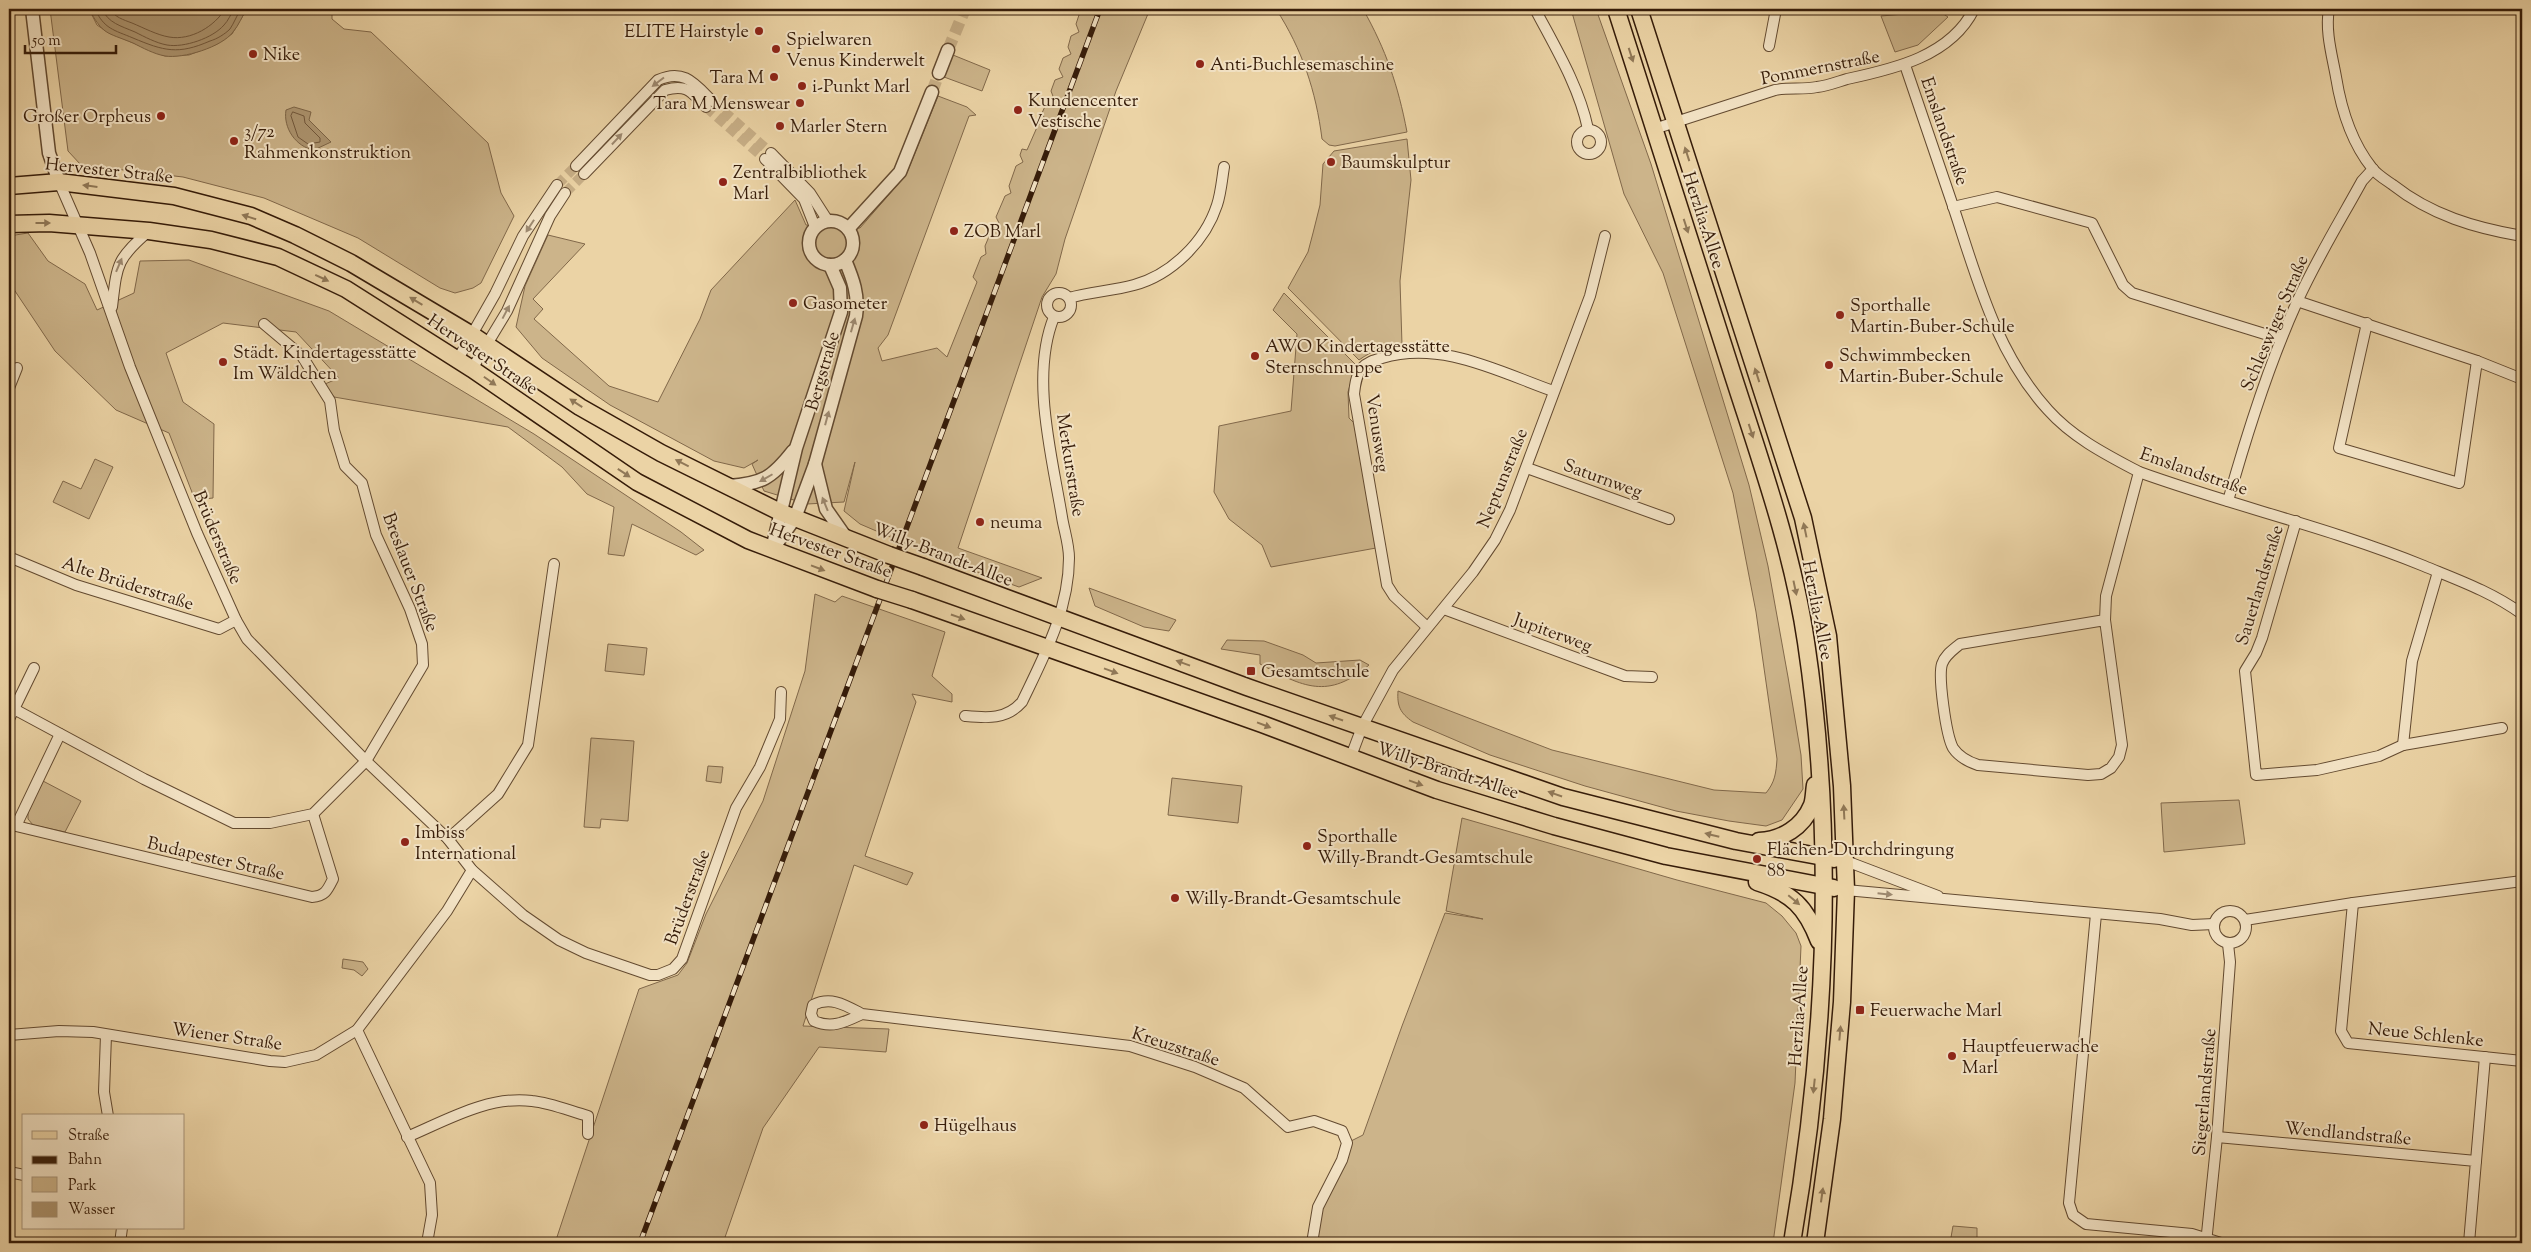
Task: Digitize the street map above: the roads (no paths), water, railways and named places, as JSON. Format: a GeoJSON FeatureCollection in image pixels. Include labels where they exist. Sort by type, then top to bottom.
{"type":"FeatureCollection","features":[{"type":"Feature","properties":{"kind":"main road","name":"Herzlia-Allee"},"geometry":{"type":"LineString","coordinates":[[1616,9],[1781,524],[1806,640],[1819,753],[1825,857],[1820,1025],[1805,1164],[1792,1243]]}},
{"type":"Feature","properties":{"kind":"main road","name":"Herzlia-Allee"},"geometry":{"type":"LineString","coordinates":[[1639,9],[1803,518],[1828,636],[1842,786],[1846,890],[1842,1002],[1832,1120],[1815,1243]]}},
{"type":"Feature","properties":{"kind":"main road","name":"Hervester Straße"},"geometry":{"type":"LineString","coordinates":[[9,186],[59,182],[174,196],[251,216],[295,234],[351,263],[488,344],[580,407],[725,486],[813,525]]}},
{"type":"Feature","properties":{"kind":"main road","name":"Hervester Straße"},"geometry":{"type":"LineString","coordinates":[[9,224],[77,224],[149,230],[211,240],[278,257],[346,289],[458,359],[637,482],[772,550],[912,600]]}},
{"type":"Feature","properties":{"kind":"main road","name":"Willy-Brandt-Allee"},"geometry":{"type":"LineString","coordinates":[[813,525],[1060,619],[1563,797],[1736,841],[1846,861]]}},
{"type":"Feature","properties":{"kind":"main road","name":"Willy-Brandt-Allee"},"geometry":{"type":"LineString","coordinates":[[912,600],[1262,724],[1350,759],[1437,790],[1545,824],[1683,859],[1846,890]]}},
{"type":"Feature","properties":{"kind":"main road"},"geometry":{"type":"LineString","coordinates":[[1736,841],[1769,841],[1786,836],[1797,827],[1812,805],[1819,753]]}},
{"type":"Feature","properties":{"kind":"main road"},"geometry":{"type":"LineString","coordinates":[[1683,859],[1782,892],[1802,908],[1812,923],[1822,950]]}},
{"type":"Feature","properties":{"kind":"street"},"geometry":{"type":"LineString","coordinates":[[32,9],[49,153],[59,182]]}},
{"type":"Feature","properties":{"kind":"street"},"geometry":{"type":"LineString","coordinates":[[1535,9],[1564,64],[1584,110],[1588,129]]}},
{"type":"Feature","properties":{"kind":"street"},"geometry":{"type":"LineString","coordinates":[[1769,46],[1776,9]]}},
{"type":"Feature","properties":{"kind":"street","name":"Pommernstraße"},"geometry":{"type":"LineString","coordinates":[[1654,129],[1775,90],[1790,87],[1816,88],[1905,65],[1937,48],[1956,34],[1974,9]]}},
{"type":"Feature","properties":{"kind":"street"},"geometry":{"type":"LineString","coordinates":[[2329,9],[2327,20],[2342,104],[2361,150],[2373,170],[2400,191],[2435,212],[2469,224],[2522,236]]}},
{"type":"Feature","properties":{"kind":"street"},"geometry":{"type":"LineString","coordinates":[[939,73],[948,50]]}},
{"type":"Feature","properties":{"kind":"street","name":"Emslandstraße"},"geometry":{"type":"LineString","coordinates":[[1905,65],[2000,340],[2025,383],[2049,412],[2071,431],[2107,455],[2139,472],[2371,544],[2456,578],[2505,602],[2522,614]]}},
{"type":"Feature","properties":{"kind":"street"},"geometry":{"type":"LineString","coordinates":[[576,166],[658,80],[669,75],[680,75],[700,89],[709,104],[686,88],[678,86],[665,90],[584,174]]}},
{"type":"Feature","properties":{"kind":"street"},"geometry":{"type":"LineString","coordinates":[[848,229],[900,172],[932,92]]}},
{"type":"Feature","properties":{"kind":"street"},"geometry":{"type":"LineString","coordinates":[[816,227],[804,199],[768,156],[810,193],[828,221]]}},
{"type":"Feature","properties":{"kind":"street","name":"Merkurstraße"},"geometry":{"type":"LineString","coordinates":[[1060,619],[1069,558],[1047,421],[1043,372],[1049,329],[1054,317],[1046,307],[1051,295],[1064,294],[1069,298],[1093,291],[1134,285],[1158,276],[1180,260],[1208,226],[1217,205],[1224,167]]}},
{"type":"Feature","properties":{"kind":"street","name":"Schleswiger Straße"},"geometry":{"type":"LineString","coordinates":[[2228,501],[2252,418],[2281,339],[2298,301],[2362,181],[2373,170]]}},
{"type":"Feature","properties":{"kind":"street","name":"Brüderstraße"},"geometry":{"type":"LineString","coordinates":[[59,182],[90,253],[130,367],[197,533],[236,620],[248,639],[366,761],[448,839],[472,870],[523,915],[559,940],[586,953],[650,975],[658,975],[673,969],[682,958],[736,808],[760,767],[780,719],[781,692]]}},
{"type":"Feature","properties":{"kind":"street"},"geometry":{"type":"LineString","coordinates":[[458,359],[524,236],[557,185]]}},
{"type":"Feature","properties":{"kind":"street"},"geometry":{"type":"LineString","coordinates":[[472,369],[508,311],[550,216],[565,193]]}},
{"type":"Feature","properties":{"kind":"street","name":"Emslandstraße"},"geometry":{"type":"LineString","coordinates":[[1954,207],[1997,196],[2092,223],[2123,285],[2132,293],[2281,339]]}},
{"type":"Feature","properties":{"kind":"street"},"geometry":{"type":"LineString","coordinates":[[828,221],[842,224],[848,229],[853,242],[852,248],[845,260],[830,265],[818,261],[810,251],[809,238],[816,227],[828,221]]}},
{"type":"Feature","properties":{"kind":"street"},"geometry":{"type":"LineString","coordinates":[[111,311],[116,271],[125,252],[149,230]]}},
{"type":"Feature","properties":{"kind":"street","name":"Neptunstraße"},"geometry":{"type":"LineString","coordinates":[[1350,759],[1362,727],[1393,670],[1444,609],[1495,540],[1527,468],[1590,296],[1605,236]]}},
{"type":"Feature","properties":{"kind":"street","name":"Bergstraße"},"geometry":{"type":"LineString","coordinates":[[772,550],[795,518],[815,464],[858,300],[854,279],[845,260]]}},
{"type":"Feature","properties":{"kind":"street","name":"Bergstraße"},"geometry":{"type":"LineString","coordinates":[[772,550],[796,448],[841,312],[840,288],[830,265]]}},
{"type":"Feature","properties":{"kind":"street"},"geometry":{"type":"LineString","coordinates":[[1054,317],[1067,315],[1071,310],[1069,298]]}},
{"type":"Feature","properties":{"kind":"street"},"geometry":{"type":"LineString","coordinates":[[2298,301],[2477,361],[2522,380]]}},
{"type":"Feature","properties":{"kind":"street"},"geometry":{"type":"LineString","coordinates":[[2367,323],[2339,448],[2460,483],[2477,361]]}},
{"type":"Feature","properties":{"kind":"street","name":"Breslauer Straße"},"geometry":{"type":"LineString","coordinates":[[264,324],[302,356],[330,401],[334,430],[345,466],[362,483],[376,534],[410,609],[422,644],[423,665],[366,761]]}},
{"type":"Feature","properties":{"kind":"street","name":"Venusweg"},"geometry":{"type":"LineString","coordinates":[[1427,628],[1394,596],[1387,585],[1354,394],[1357,377],[1362,367],[1372,361],[1409,352],[1446,354],[1554,391]]}},
{"type":"Feature","properties":{"kind":"street"},"geometry":{"type":"LineString","coordinates":[[9,388],[17,368]]}},
{"type":"Feature","properties":{"kind":"street","name":"Bergstraße"},"geometry":{"type":"LineString","coordinates":[[725,486],[749,485],[764,481],[778,470],[796,448]]}},
{"type":"Feature","properties":{"kind":"street","name":"Bergstraße"},"geometry":{"type":"LineString","coordinates":[[815,464],[826,509],[848,538]]}},
{"type":"Feature","properties":{"kind":"street","name":"Saturnweg"},"geometry":{"type":"LineString","coordinates":[[1527,468],[1669,519]]}},
{"type":"Feature","properties":{"kind":"street"},"geometry":{"type":"LineString","coordinates":[[2105,620],[1960,644],[1949,652],[1942,662],[1940,674],[1950,738],[1954,749],[1968,762],[1978,765],[2088,775],[2102,774],[2119,757],[2122,734],[2105,620],[2106,596],[2139,472]]}},
{"type":"Feature","properties":{"kind":"street","name":"Sauerlandstraße"},"geometry":{"type":"LineString","coordinates":[[2296,521],[2262,638],[2256,653],[2245,671],[2256,774],[2317,770],[2379,756],[2403,745],[2502,728]]}},
{"type":"Feature","properties":{"kind":"street","name":"Alte Brüderstraße"},"geometry":{"type":"LineString","coordinates":[[9,558],[76,585],[219,629],[236,620]]}},
{"type":"Feature","properties":{"kind":"street"},"geometry":{"type":"LineString","coordinates":[[448,839],[498,794],[528,745],[554,564]]}},
{"type":"Feature","properties":{"kind":"street"},"geometry":{"type":"LineString","coordinates":[[2403,745],[2412,661],[2438,572]]}},
{"type":"Feature","properties":{"kind":"street","name":"Jupiterweg"},"geometry":{"type":"LineString","coordinates":[[1444,609],[1625,676],[1652,677]]}},
{"type":"Feature","properties":{"kind":"street"},"geometry":{"type":"LineString","coordinates":[[965,716],[988,718],[1001,716],[1014,710],[1022,702],[1060,619]]}},
{"type":"Feature","properties":{"kind":"street"},"geometry":{"type":"LineString","coordinates":[[9,719],[34,668]]}},
{"type":"Feature","properties":{"kind":"street"},"geometry":{"type":"LineString","coordinates":[[14,709],[234,823],[270,824],[313,814],[366,761]]}},
{"type":"Feature","properties":{"kind":"street","name":"Budapester Straße"},"geometry":{"type":"LineString","coordinates":[[60,734],[12,826],[312,897],[322,896],[327,892],[333,879],[313,814]]}},
{"type":"Feature","properties":{"kind":"street"},"geometry":{"type":"LineString","coordinates":[[1846,861],[1951,900]]}},
{"type":"Feature","properties":{"kind":"street","name":"Wiener Straße"},"geometry":{"type":"LineString","coordinates":[[9,1035],[59,1031],[93,1032],[252,1059],[285,1062],[316,1055],[356,1030],[447,911],[472,870]]}},
{"type":"Feature","properties":{"kind":"street"},"geometry":{"type":"LineString","coordinates":[[2246,920],[2245,935],[2238,942],[2228,944],[2216,935],[2214,924],[2218,916],[2226,911],[2235,911],[2246,920],[2352,903],[2522,881]]}},
{"type":"Feature","properties":{"kind":"street"},"geometry":{"type":"LineString","coordinates":[[1846,890],[2192,925],[2214,924]]}},
{"type":"Feature","properties":{"kind":"street","name":"Neue Schlenke"},"geometry":{"type":"LineString","coordinates":[[2352,903],[2342,1031],[2348,1043],[2522,1061]]}},
{"type":"Feature","properties":{"kind":"street"},"geometry":{"type":"LineString","coordinates":[[2096,914],[2069,1203],[2073,1215],[2086,1224],[2192,1234],[2207,1241],[2221,1243]]}},
{"type":"Feature","properties":{"kind":"street","name":"Siegerlandstraße"},"geometry":{"type":"LineString","coordinates":[[2207,1241],[2230,962],[2228,944]]}},
{"type":"Feature","properties":{"kind":"street","name":"Kreuzstraße"},"geometry":{"type":"LineString","coordinates":[[862,1014],[1130,1046],[1195,1067],[1244,1088],[1288,1127],[1314,1121],[1342,1131],[1347,1143],[1342,1160],[1318,1207],[1312,1243]]}},
{"type":"Feature","properties":{"kind":"street"},"geometry":{"type":"LineString","coordinates":[[356,1030],[430,1182],[432,1215],[427,1243]]}},
{"type":"Feature","properties":{"kind":"street"},"geometry":{"type":"LineString","coordinates":[[106,1035],[104,1092],[108,1114]]}},
{"type":"Feature","properties":{"kind":"street"},"geometry":{"type":"LineString","coordinates":[[2469,1243],[2485,1057]]}},
{"type":"Feature","properties":{"kind":"street"},"geometry":{"type":"LineString","coordinates":[[407,1137],[461,1114],[491,1104],[513,1100],[532,1101],[588,1116],[588,1134]]}},
{"type":"Feature","properties":{"kind":"street","name":"Wendlandstraße"},"geometry":{"type":"LineString","coordinates":[[2217,1137],[2476,1161]]}},
{"type":"Feature","properties":{"kind":"street"},"geometry":{"type":"LineString","coordinates":[[9,1172],[22,1175]]}},
{"type":"Feature","properties":{"kind":"street"},"geometry":{"type":"LineString","coordinates":[[120,1243],[122,1230]]}},
{"type":"Feature","properties":{"kind":"water"},"geometry":{"type":"Polygon","coordinates":[[[89,9],[247,9],[233,32],[220,43],[192,54],[165,56],[106,32],[98,24],[89,9]]]}},
{"type":"Feature","properties":{"kind":"water"},"geometry":{"type":"Polygon","coordinates":[[[294,107],[311,112],[309,120],[331,142],[314,150],[296,141],[289,130],[286,117],[286,110],[294,107]]]}},
{"type":"Feature","properties":{"kind":"tunnel"},"geometry":{"type":"LineString","coordinates":[[948,50],[965,9]]}},
{"type":"Feature","properties":{"kind":"tunnel"},"geometry":{"type":"LineString","coordinates":[[932,92],[939,73]]}},
{"type":"Feature","properties":{"kind":"tunnel"},"geometry":{"type":"LineString","coordinates":[[712,101],[771,153]]}},
{"type":"Feature","properties":{"kind":"tunnel"},"geometry":{"type":"LineString","coordinates":[[706,107],[765,159]]}},
{"type":"Feature","properties":{"kind":"tunnel"},"geometry":{"type":"LineString","coordinates":[[557,185],[576,166]]}},
{"type":"Feature","properties":{"kind":"tunnel"},"geometry":{"type":"LineString","coordinates":[[565,193],[584,174]]}},
{"type":"Feature","properties":{"kind":"railway"},"geometry":{"type":"LineString","coordinates":[[640,1243],[1100,9]]}},
{"type":"Feature","properties":{"kind":"place","name":"ELITE Hairstyle"},"geometry":{"type":"Point","coordinates":[759,31]}},
{"type":"Feature","properties":{"kind":"place","name":"Spielwaren Venus Kinderwelt"},"geometry":{"type":"Point","coordinates":[776,49]}},
{"type":"Feature","properties":{"kind":"place","name":"Nike"},"geometry":{"type":"Point","coordinates":[253,54]}},
{"type":"Feature","properties":{"kind":"place","name":"Anti-Buchlesemaschine"},"geometry":{"type":"Point","coordinates":[1200,64]}},
{"type":"Feature","properties":{"kind":"place","name":"Tara M"},"geometry":{"type":"Point","coordinates":[774,77]}},
{"type":"Feature","properties":{"kind":"place","name":"i-Punkt Marl"},"geometry":{"type":"Point","coordinates":[802,86]}},
{"type":"Feature","properties":{"kind":"place","name":"Tara M Menswear"},"geometry":{"type":"Point","coordinates":[800,103]}},
{"type":"Feature","properties":{"kind":"place","name":"Kundencenter Vestische"},"geometry":{"type":"Point","coordinates":[1018,110]}},
{"type":"Feature","properties":{"kind":"place","name":"Großer Orpheus"},"geometry":{"type":"Point","coordinates":[161,116]}},
{"type":"Feature","properties":{"kind":"place","name":"Marler Stern"},"geometry":{"type":"Point","coordinates":[780,126]}},
{"type":"Feature","properties":{"kind":"place","name":"3/72 Rahmenkonstruktion"},"geometry":{"type":"Point","coordinates":[234,141]}},
{"type":"Feature","properties":{"kind":"place","name":"Baumskulptur"},"geometry":{"type":"Point","coordinates":[1331,162]}},
{"type":"Feature","properties":{"kind":"place","name":"Zentralbibliothek Marl"},"geometry":{"type":"Point","coordinates":[723,182]}},
{"type":"Feature","properties":{"kind":"place","name":"ZOB Marl"},"geometry":{"type":"Point","coordinates":[954,231]}},
{"type":"Feature","properties":{"kind":"place","name":"Gasometer"},"geometry":{"type":"Point","coordinates":[793,303]}},
{"type":"Feature","properties":{"kind":"place","name":"Sporthalle Martin-Buber-Schule"},"geometry":{"type":"Point","coordinates":[1840,315]}},
{"type":"Feature","properties":{"kind":"place","name":"AWO Kindertagesstätte Sternschnuppe"},"geometry":{"type":"Point","coordinates":[1255,356]}},
{"type":"Feature","properties":{"kind":"place","name":"Städt. Kindertagesstätte Im Wäldchen"},"geometry":{"type":"Point","coordinates":[223,362]}},
{"type":"Feature","properties":{"kind":"place","name":"Schwimmbecken Martin-Buber-Schule"},"geometry":{"type":"Point","coordinates":[1829,365]}},
{"type":"Feature","properties":{"kind":"place","name":"neuma"},"geometry":{"type":"Point","coordinates":[980,522]}},
{"type":"Feature","properties":{"kind":"place","name":"Gesamtschule"},"geometry":{"type":"Point","coordinates":[1251,671]}},
{"type":"Feature","properties":{"kind":"place","name":"Imbiss International"},"geometry":{"type":"Point","coordinates":[405,842]}},
{"type":"Feature","properties":{"kind":"place","name":"Sporthalle Willy-Brandt-Gesamtschule"},"geometry":{"type":"Point","coordinates":[1307,846]}},
{"type":"Feature","properties":{"kind":"place","name":"Flächen-Durchdringung 88"},"geometry":{"type":"Point","coordinates":[1757,859]}},
{"type":"Feature","properties":{"kind":"place","name":"Willy-Brandt-Gesamtschule"},"geometry":{"type":"Point","coordinates":[1175,898]}},
{"type":"Feature","properties":{"kind":"place","name":"Feuerwache Marl"},"geometry":{"type":"Point","coordinates":[1860,1010]}},
{"type":"Feature","properties":{"kind":"place","name":"Hauptfeuerwache Marl"},"geometry":{"type":"Point","coordinates":[1952,1056]}},
{"type":"Feature","properties":{"kind":"place","name":"Hügelhaus"},"geometry":{"type":"Point","coordinates":[924,1125]}}]}
